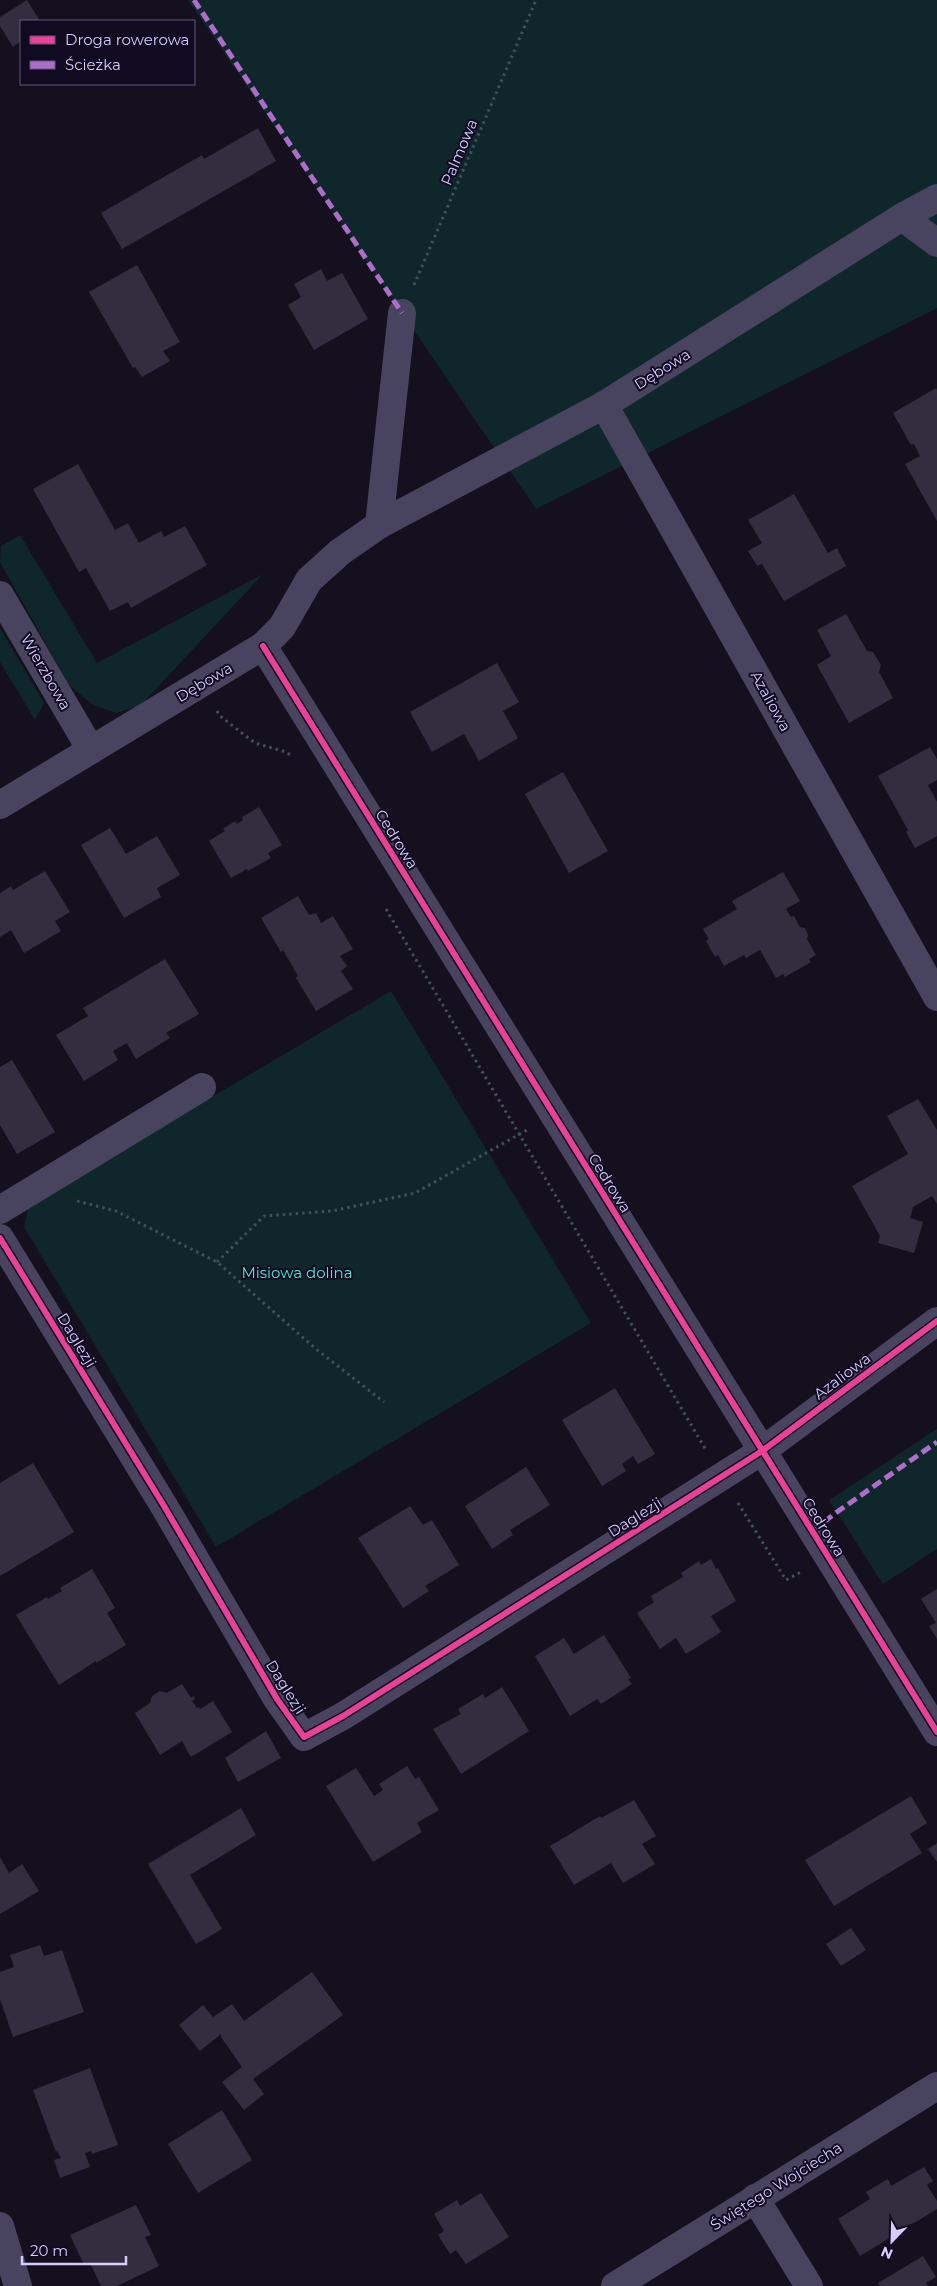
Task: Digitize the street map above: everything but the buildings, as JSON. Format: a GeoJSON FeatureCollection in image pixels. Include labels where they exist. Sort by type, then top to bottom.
{"type":"FeatureCollection","features":[{"type":"Feature","properties":{"kind":"street","name":"Dębowa"},"geometry":{"type":"LineString","coordinates":[[0,805],[262,646],[282,627],[309,580],[340,552],[379,525],[604,405],[937,198]]}},
{"type":"Feature","properties":{"kind":"street"},"geometry":{"type":"LineString","coordinates":[[902,218],[937,243]]}},
{"type":"Feature","properties":{"kind":"street"},"geometry":{"type":"LineString","coordinates":[[379,525],[402,313]]}},
{"type":"Feature","properties":{"kind":"street","name":"Azaliowa"},"geometry":{"type":"LineString","coordinates":[[604,405],[937,997]]}},
{"type":"Feature","properties":{"kind":"street","name":"Wierzbowa"},"geometry":{"type":"LineString","coordinates":[[0,595],[91,750]]}},
{"type":"Feature","properties":{"kind":"street","name":"Cedrowa"},"geometry":{"type":"LineString","coordinates":[[262,646],[937,1732]]}},
{"type":"Feature","properties":{"kind":"street"},"geometry":{"type":"LineString","coordinates":[[0,1210],[202,1087]]}},
{"type":"Feature","properties":{"kind":"street","name":"Daglezji"},"geometry":{"type":"LineString","coordinates":[[0,1238],[164,1506],[277,1699],[304,1737],[343,1716],[762,1451]]}},
{"type":"Feature","properties":{"kind":"street","name":"Azaliowa"},"geometry":{"type":"LineString","coordinates":[[762,1451],[937,1321]]}},
{"type":"Feature","properties":{"kind":"street","name":"Świętego Wojciecha"},"geometry":{"type":"LineString","coordinates":[[615,2286],[937,2086]]}},
{"type":"Feature","properties":{"kind":"street"},"geometry":{"type":"LineString","coordinates":[[755,2198],[809,2286]]}},
{"type":"Feature","properties":{"kind":"street"},"geometry":{"type":"LineString","coordinates":[[0,2226],[18,2286]]}},
{"type":"Feature","properties":{"kind":"path"},"geometry":{"type":"LineString","coordinates":[[200,684],[220,716],[255,743],[286,752],[299,762]]}},
{"type":"Feature","properties":{"kind":"path"},"geometry":{"type":"LineString","coordinates":[[384,906],[722,1477],[786,1580],[828,1557]]}},
{"type":"Feature","properties":{"kind":"path"},"geometry":{"type":"LineString","coordinates":[[217,1262],[264,1216],[332,1211],[415,1193],[554,1115]]}},
{"type":"Feature","properties":{"kind":"path"},"geometry":{"type":"LineString","coordinates":[[42,1184],[49,1194],[116,1211],[217,1262],[316,1349],[384,1402]]}},
{"type":"Feature","properties":{"kind":"green space"},"geometry":{"type":"Polygon","coordinates":[[[188,0],[937,0],[937,308],[536,509],[188,0]]]}},
{"type":"Feature","properties":{"kind":"green space"},"geometry":{"type":"Polygon","coordinates":[[[20,535],[97,663],[263,574],[140,706],[116,713],[93,705],[69,685],[0,562],[1,546],[20,535]]]}},
{"type":"Feature","properties":{"kind":"green space"},"geometry":{"type":"Polygon","coordinates":[[[0,628],[44,703],[35,720],[0,662],[0,628]]]}},
{"type":"Feature","properties":{"kind":"green space","name":"Misiowa dolina"},"geometry":{"type":"Polygon","coordinates":[[[391,991],[591,1323],[216,1547],[24,1227],[29,1205],[391,991]]]}},
{"type":"Feature","properties":{"kind":"green space"},"geometry":{"type":"Polygon","coordinates":[[[937,1429],[937,1549],[883,1584],[829,1500],[937,1429]]]}},
{"type":"Feature","properties":{"kind":"marked path"},"geometry":{"type":"LineString","coordinates":[[194,0],[402,313]]}},
{"type":"Feature","properties":{"kind":"marked path"},"geometry":{"type":"LineString","coordinates":[[812,1531],[937,1442]]}},
{"type":"Feature","properties":{"kind":"cycle path"},"geometry":{"type":"LineString","coordinates":[[263,646],[937,1732]]}},
{"type":"Feature","properties":{"kind":"cycle path"},"geometry":{"type":"LineString","coordinates":[[0,1238],[164,1506],[277,1699],[304,1737],[343,1716],[762,1451],[937,1321]]}}]}
